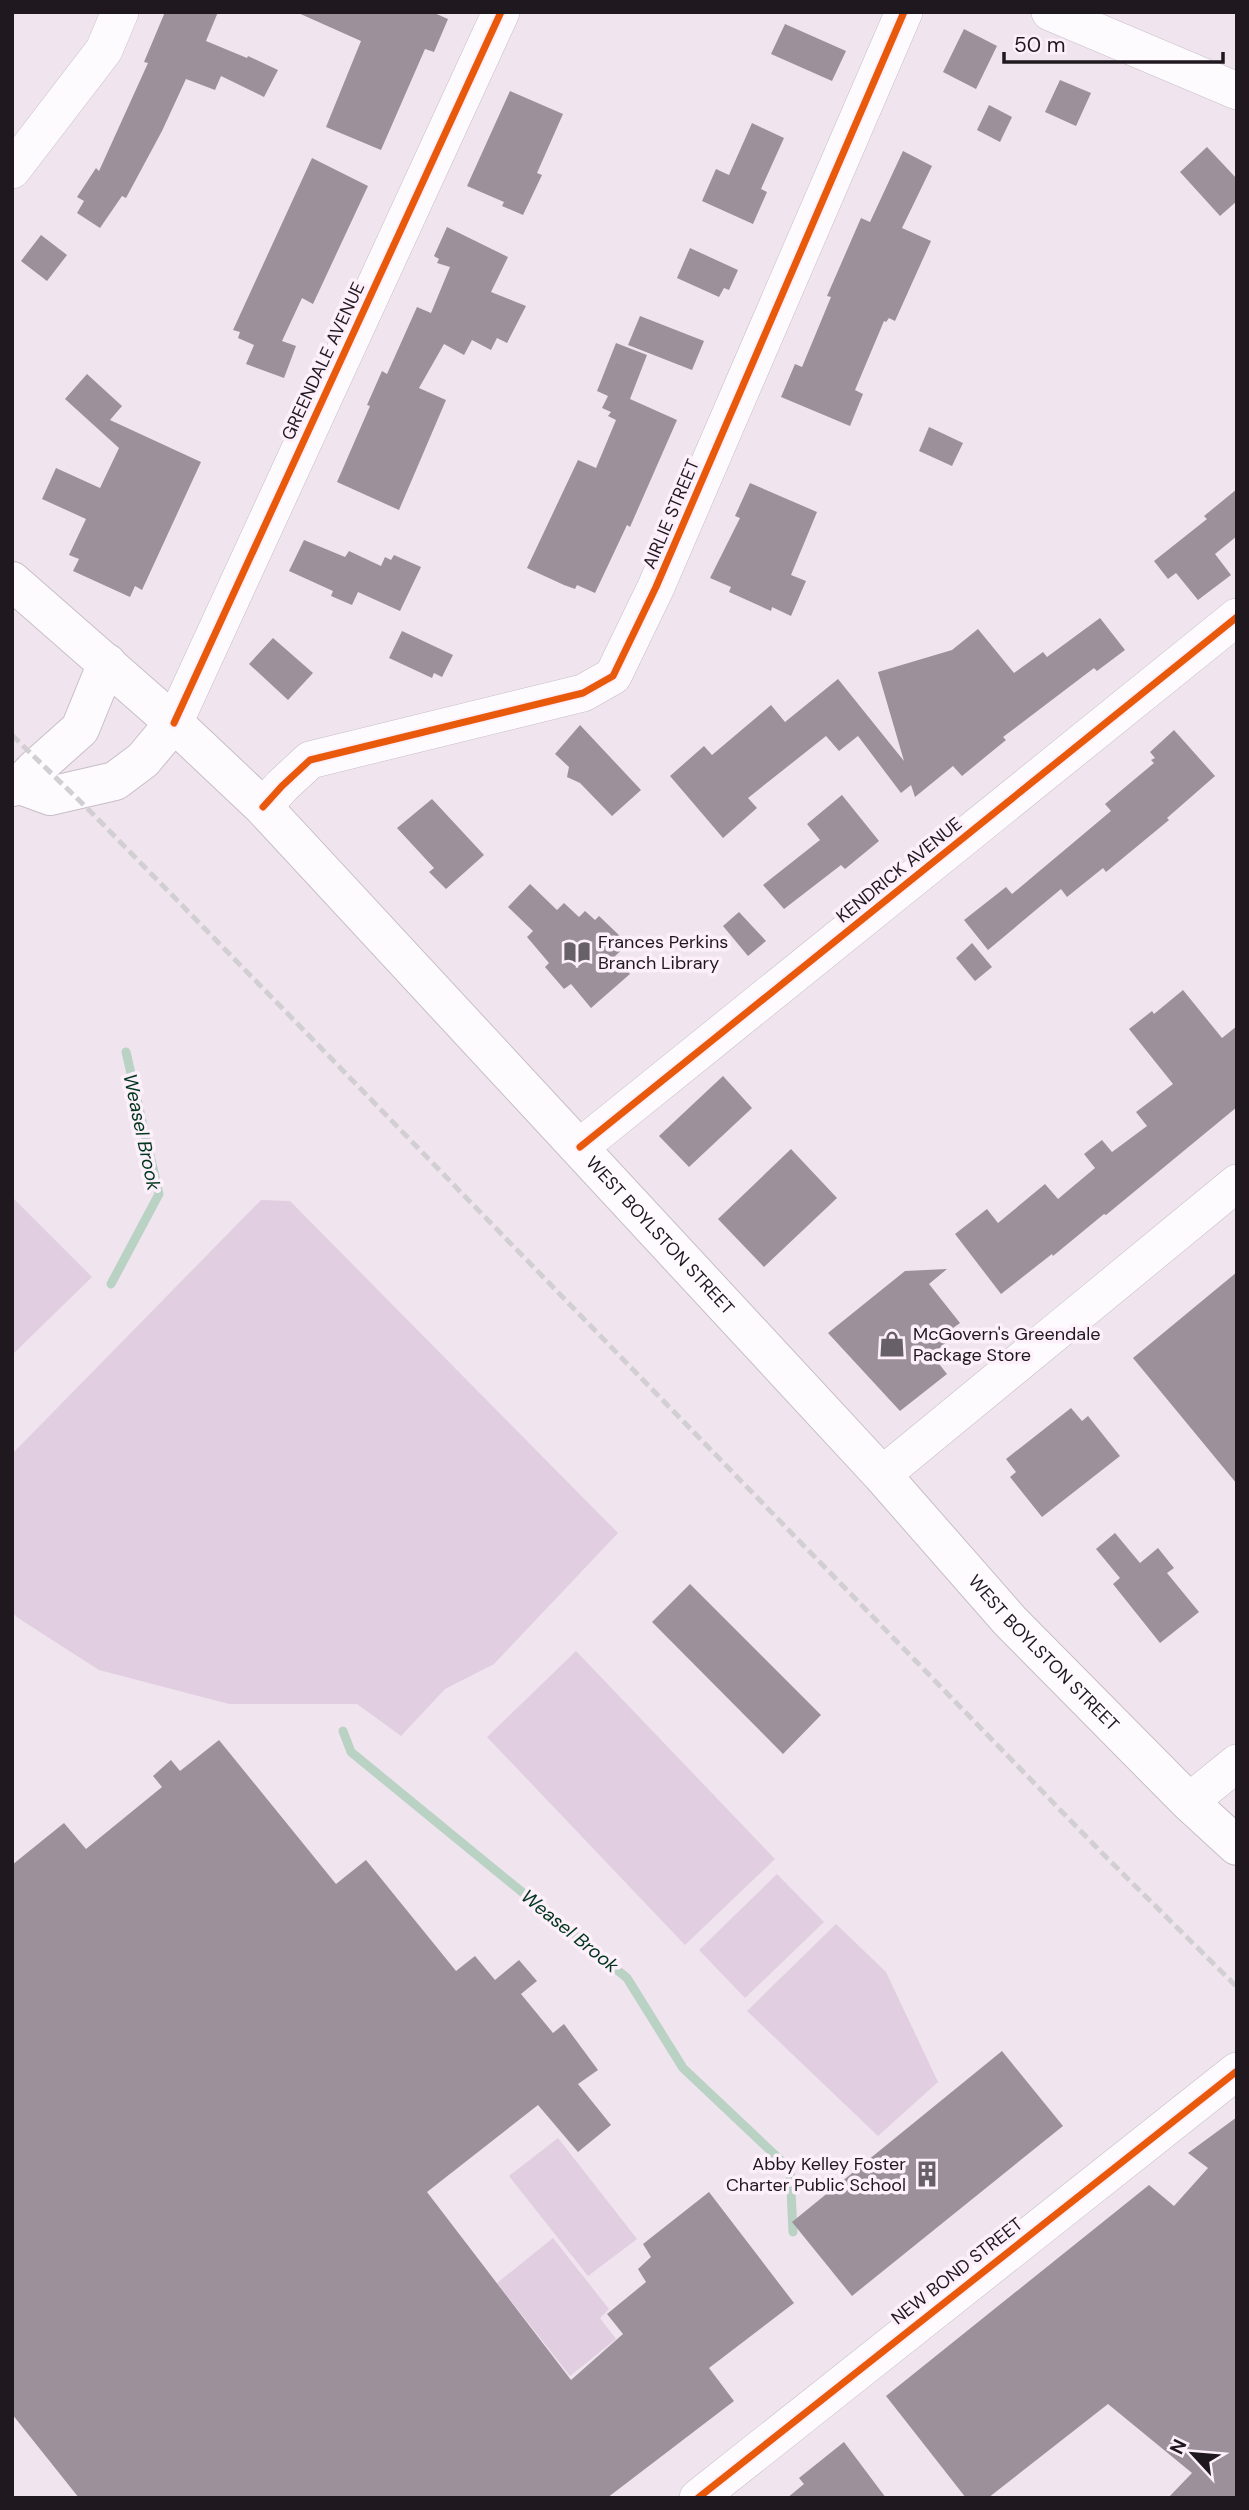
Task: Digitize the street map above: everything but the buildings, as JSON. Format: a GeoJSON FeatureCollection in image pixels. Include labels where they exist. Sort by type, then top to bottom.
{"type":"FeatureCollection","features":[{"type":"Feature","properties":{"kind":"main road","name":"WEST BOYLSTON STREET"},"geometry":{"type":"LineString","coordinates":[[12,581],[174,723],[263,807],[882,1475],[1010,1621],[1189,1802],[1237,1846]]}},
{"type":"Feature","properties":{"kind":"main road"},"geometry":{"type":"LineString","coordinates":[[16,786],[80,729],[107,663]]}},
{"type":"Feature","properties":{"kind":"main road"},"geometry":{"type":"LineString","coordinates":[[16,786],[50,796],[115,781],[143,760],[174,723]]}},
{"type":"Feature","properties":{"kind":"street"},"geometry":{"type":"LineString","coordinates":[[12,170],[104,50],[120,12]]}},
{"type":"Feature","properties":{"kind":"street","name":"GREENDALE AVENUE"},"geometry":{"type":"LineString","coordinates":[[174,723],[501,12]]}},
{"type":"Feature","properties":{"kind":"street","name":"AIRLIE STREET"},"geometry":{"type":"LineString","coordinates":[[263,807],[310,760],[583,692],[613,676],[656,587],[904,12]]}},
{"type":"Feature","properties":{"kind":"street"},"geometry":{"type":"LineString","coordinates":[[1050,12],[1237,91]]}},
{"type":"Feature","properties":{"kind":"street","name":"KENDRICK AVENUE"},"geometry":{"type":"LineString","coordinates":[[580,1147],[1237,617]]}},
{"type":"Feature","properties":{"kind":"street"},"geometry":{"type":"LineString","coordinates":[[882,1475],[1237,1183]]}},
{"type":"Feature","properties":{"kind":"street"},"geometry":{"type":"LineString","coordinates":[[1189,1802],[1237,1763]]}},
{"type":"Feature","properties":{"kind":"street","name":"NEW BOND STREET"},"geometry":{"type":"LineString","coordinates":[[698,2498],[1237,2071]]}},
{"type":"Feature","properties":{"kind":"shaded area"},"geometry":{"type":"Polygon","coordinates":[[[12,1197],[92,1277],[12,1355],[12,1197]]]}},
{"type":"Feature","properties":{"kind":"shaded area"},"geometry":{"type":"Polygon","coordinates":[[[261,1200],[290,1201],[618,1533],[494,1664],[445,1689],[401,1736],[357,1704],[229,1704],[99,1670],[12,1612],[12,1454],[261,1200]]]}},
{"type":"Feature","properties":{"kind":"shaded area"},"geometry":{"type":"Polygon","coordinates":[[[576,1651],[775,1859],[685,1945],[487,1737],[576,1651]]]}},
{"type":"Feature","properties":{"kind":"shaded area"},"geometry":{"type":"Polygon","coordinates":[[[777,1874],[824,1922],[745,1998],[699,1950],[777,1874]]]}},
{"type":"Feature","properties":{"kind":"shaded area"},"geometry":{"type":"Polygon","coordinates":[[[836,1924],[886,1972],[938,2082],[878,2136],[747,2011],[836,1924]]]}},
{"type":"Feature","properties":{"kind":"shaded area"},"geometry":{"type":"Polygon","coordinates":[[[558,2138],[637,2239],[588,2276],[509,2176],[558,2138]]]}},
{"type":"Feature","properties":{"kind":"shaded area"},"geometry":{"type":"Polygon","coordinates":[[[553,2238],[609,2309],[600,2318],[616,2339],[570,2376],[497,2283],[553,2238]]]}},
{"type":"Feature","properties":{"kind":"waterway","name":"Weasel Brook"},"geometry":{"type":"LineString","coordinates":[[111,1284],[159,1194],[126,1052]]}},
{"type":"Feature","properties":{"kind":"waterway","name":"Weasel Brook"},"geometry":{"type":"LineString","coordinates":[[343,1731],[351,1752],[627,1978],[683,2068],[790,2169],[793,2232]]}},
{"type":"Feature","properties":{"kind":"railway"},"geometry":{"type":"LineString","coordinates":[[12,735],[289,1015],[1102,1853],[1237,1987]]}},
{"type":"Feature","properties":{"kind":"cycle path"},"geometry":{"type":"LineString","coordinates":[[174,723],[501,12]]}},
{"type":"Feature","properties":{"kind":"cycle path"},"geometry":{"type":"LineString","coordinates":[[263,807],[310,760],[583,693],[613,676],[656,587],[904,12]]}},
{"type":"Feature","properties":{"kind":"cycle path"},"geometry":{"type":"LineString","coordinates":[[580,1147],[1237,617]]}},
{"type":"Feature","properties":{"kind":"cycle path"},"geometry":{"type":"LineString","coordinates":[[698,2498],[1237,2071]]}},
{"type":"Feature","properties":{"kind":"place","name":"Frances Perkins Branch Library"},"geometry":{"type":"Point","coordinates":[577,952]}},
{"type":"Feature","properties":{"kind":"place","name":"McGovern's Greendale Package Store"},"geometry":{"type":"Point","coordinates":[892,1344]}},
{"type":"Feature","properties":{"kind":"place","name":"Abby Kelley Foster Charter Public School"},"geometry":{"type":"Point","coordinates":[927,2174]}}]}
